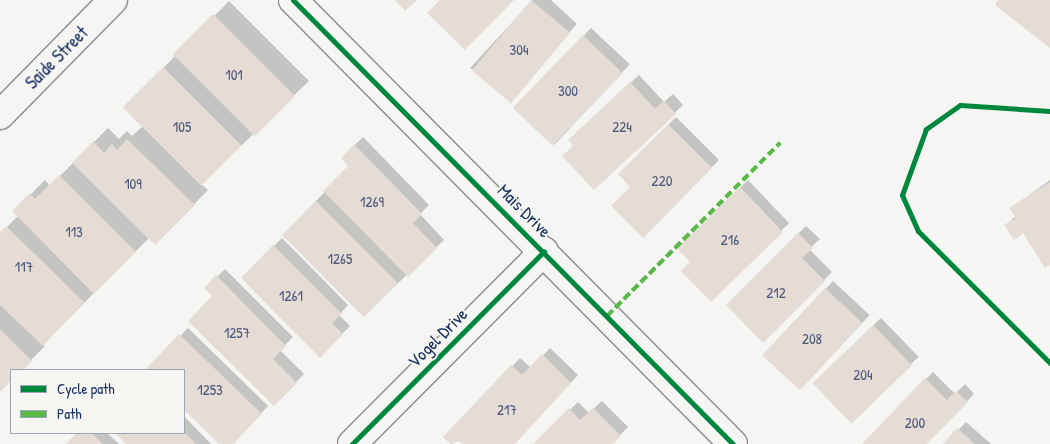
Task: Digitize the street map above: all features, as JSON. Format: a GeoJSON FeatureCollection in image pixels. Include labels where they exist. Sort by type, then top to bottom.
{"type":"FeatureCollection","features":[{"type":"Feature","properties":{"kind":"street","name":"Saide Street"},"geometry":{"type":"LineString","coordinates":[[0,115],[113,0]]}},
{"type":"Feature","properties":{"kind":"street","name":"Mais Drive"},"geometry":{"type":"LineString","coordinates":[[293,0],[544,251],[733,444]]}},
{"type":"Feature","properties":{"kind":"street","name":"Vogel Drive"},"geometry":{"type":"LineString","coordinates":[[352,444],[544,251]]}},
{"type":"Feature","properties":{"kind":"building"},"geometry":{"type":"Polygon","coordinates":[[[395,0],[417,0],[405,11],[395,0]]]}},
{"type":"Feature","properties":{"kind":"building"},"geometry":{"type":"Polygon","coordinates":[[[440,0],[514,0],[465,50],[427,13],[440,0]]]}},
{"type":"Feature","properties":{"kind":"building"},"geometry":{"type":"Polygon","coordinates":[[[531,0],[570,33],[511,103],[472,70],[531,0]]]}},
{"type":"Feature","properties":{"kind":"building"},"geometry":{"type":"Polygon","coordinates":[[[998,0],[1050,0],[1050,48],[995,5],[998,0]]]}},
{"type":"Feature","properties":{"kind":"building"},"geometry":{"type":"Polygon","coordinates":[[[213,14],[295,96],[255,136],[173,54],[213,14]]]}},
{"type":"Feature","properties":{"kind":"building"},"geometry":{"type":"Polygon","coordinates":[[[583,35],[623,73],[552,146],[513,108],[583,35]]]}},
{"type":"Feature","properties":{"kind":"building"},"geometry":{"type":"Polygon","coordinates":[[[163,67],[241,145],[201,186],[123,107],[163,67]]]}},
{"type":"Feature","properties":{"kind":"building"},"geometry":{"type":"Polygon","coordinates":[[[630,82],[655,109],[664,101],[676,114],[594,190],[562,156],[573,146],[568,140],[630,82]]]}},
{"type":"Feature","properties":{"kind":"building"},"geometry":{"type":"Polygon","coordinates":[[[668,124],[712,168],[643,238],[611,206],[630,187],[618,174],[668,124]]]}},
{"type":"Feature","properties":{"kind":"building"},"geometry":{"type":"Polygon","coordinates":[[[127,139],[195,205],[155,245],[72,163],[93,141],[104,153],[112,144],[117,150],[127,139]]]}},
{"type":"Feature","properties":{"kind":"building"},"geometry":{"type":"Polygon","coordinates":[[[354,144],[422,214],[413,223],[437,248],[408,277],[323,191],[348,166],[341,158],[354,144]]]}},
{"type":"Feature","properties":{"kind":"building"},"geometry":{"type":"Polygon","coordinates":[[[59,175],[136,252],[94,294],[12,211],[30,193],[35,199],[59,175]]]}},
{"type":"Feature","properties":{"kind":"building"},"geometry":{"type":"Polygon","coordinates":[[[1050,182],[1050,265],[1045,268],[1023,233],[1014,240],[1004,225],[1016,218],[1009,208],[1050,182]]]}},
{"type":"Feature","properties":{"kind":"building"},"geometry":{"type":"Polygon","coordinates":[[[740,187],[783,232],[711,302],[681,271],[690,262],[677,248],[740,187]]]}},
{"type":"Feature","properties":{"kind":"building"},"geometry":{"type":"Polygon","coordinates":[[[316,201],[398,283],[364,317],[282,235],[316,201]]]}},
{"type":"Feature","properties":{"kind":"building"},"geometry":{"type":"Polygon","coordinates":[[[6,226],[84,302],[43,346],[0,305],[0,232],[6,226]]]}},
{"type":"Feature","properties":{"kind":"building"},"geometry":{"type":"Polygon","coordinates":[[[798,233],[813,248],[802,258],[825,281],[763,343],[726,305],[798,233]]]}},
{"type":"Feature","properties":{"kind":"building"},"geometry":{"type":"Polygon","coordinates":[[[273,245],[342,314],[332,323],[343,334],[320,358],[241,278],[273,245]]]}},
{"type":"Feature","properties":{"kind":"building"},"geometry":{"type":"Polygon","coordinates":[[[216,275],[286,346],[273,359],[297,383],[274,406],[188,321],[212,296],[204,288],[216,275]]]}},
{"type":"Feature","properties":{"kind":"building"},"geometry":{"type":"Polygon","coordinates":[[[825,288],[862,323],[800,390],[762,355],[825,288]]]}},
{"type":"Feature","properties":{"kind":"building"},"geometry":{"type":"Polygon","coordinates":[[[873,325],[912,365],[851,424],[813,383],[873,325]]]}},
{"type":"Feature","properties":{"kind":"building"},"geometry":{"type":"Polygon","coordinates":[[[0,329],[32,361],[24,369],[10,369],[10,382],[0,392],[0,329]]]}},
{"type":"Feature","properties":{"kind":"building"},"geometry":{"type":"Polygon","coordinates":[[[179,334],[262,414],[233,444],[219,444],[185,411],[185,369],[146,369],[179,334]]]}},
{"type":"Feature","properties":{"kind":"building"},"geometry":{"type":"Polygon","coordinates":[[[542,354],[571,383],[515,444],[463,444],[459,441],[450,444],[443,437],[511,365],[522,375],[542,354]]]}},
{"type":"Feature","properties":{"kind":"building"},"geometry":{"type":"Polygon","coordinates":[[[925,378],[947,400],[956,391],[968,402],[927,444],[862,444],[925,378]]]}},
{"type":"Feature","properties":{"kind":"building"},"geometry":{"type":"Polygon","coordinates":[[[569,408],[580,420],[593,408],[621,436],[613,444],[533,444],[569,408]]]}},
{"type":"Feature","properties":{"kind":"building"},"geometry":{"type":"Polygon","coordinates":[[[957,428],[975,444],[943,444],[957,428]]]}},
{"type":"Feature","properties":{"kind":"building"},"geometry":{"type":"Polygon","coordinates":[[[185,433],[196,444],[126,444],[116,434],[185,433]]]}},
{"type":"Feature","properties":{"kind":"building"},"geometry":{"type":"Polygon","coordinates":[[[76,434],[93,434],[103,444],[66,444],[76,434]]]}},
{"type":"Feature","properties":{"kind":"marked path"},"geometry":{"type":"LineString","coordinates":[[607,316],[780,143]]}},
{"type":"Feature","properties":{"kind":"cycle path"},"geometry":{"type":"LineString","coordinates":[[293,0],[733,444]]}},
{"type":"Feature","properties":{"kind":"cycle path"},"geometry":{"type":"LineString","coordinates":[[1050,111],[960,105],[926,129],[902,195],[918,231],[1050,363]]}},
{"type":"Feature","properties":{"kind":"cycle path"},"geometry":{"type":"LineString","coordinates":[[352,444],[544,251]]}}]}
